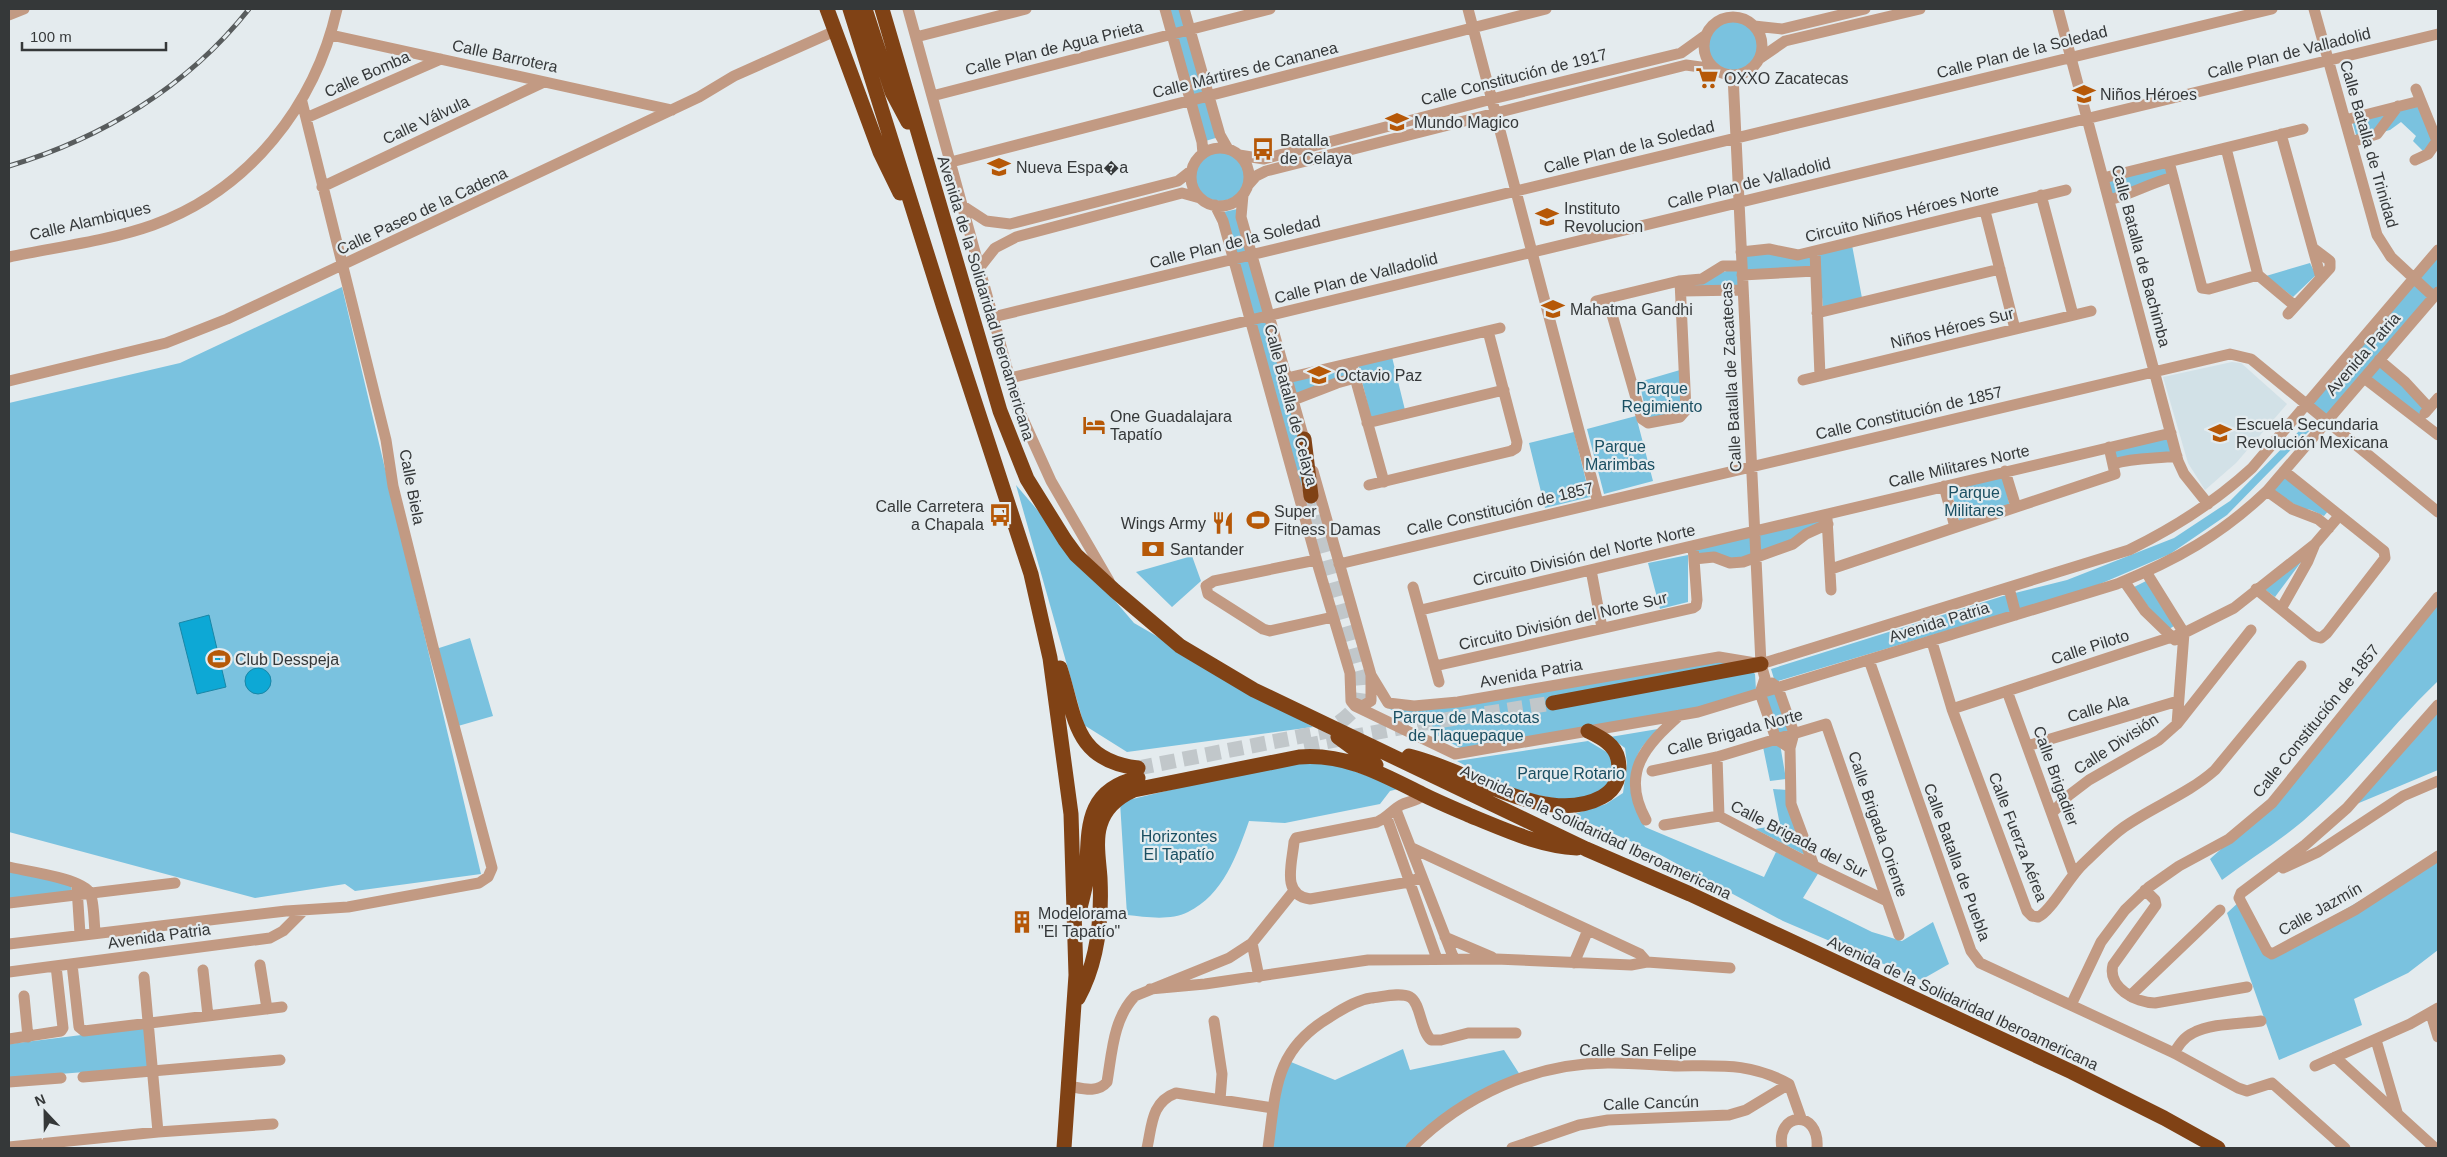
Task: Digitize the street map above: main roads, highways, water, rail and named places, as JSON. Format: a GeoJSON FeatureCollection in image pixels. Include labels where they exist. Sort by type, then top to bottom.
{"type":"FeatureCollection","features":[{"type":"Feature","properties":{"kind":"highway"},"geometry":{"type":"LineString","coordinates":[[827,9],[880,152],[921,234]]}},
{"type":"Feature","properties":{"kind":"highway"},"geometry":{"type":"LineString","coordinates":[[850,9],[1031,574],[1061,673],[1071,714],[1078,731],[1090,745],[1104,757],[1138,773],[1106,793],[1092,814],[1088,831],[1086,882],[1075,934]]}},
{"type":"Feature","properties":{"kind":"highway"},"geometry":{"type":"LineString","coordinates":[[865,9],[892,92],[902,112],[918,136]]}},
{"type":"Feature","properties":{"kind":"highway","name":"Avenida de la Solidaridad Iberoamericana"},"geometry":{"type":"LineString","coordinates":[[882,9],[1000,411],[1023,471],[1041,504],[1076,555],[1115,591],[1180,646],[1254,690],[1586,849],[1690,894],[2072,1072],[2164,1118],[2218,1148]]}},
{"type":"Feature","properties":{"kind":"highway"},"geometry":{"type":"LineString","coordinates":[[1304,439],[1306,469],[1311,496]]}},
{"type":"Feature","properties":{"kind":"highway"},"geometry":{"type":"LineString","coordinates":[[1042,614],[1050,658],[1070,814],[1075,934],[1074,1006],[1066,1146]]}},
{"type":"Feature","properties":{"kind":"highway"},"geometry":{"type":"LineString","coordinates":[[1554,703],[1763,671]]}},
{"type":"Feature","properties":{"kind":"highway"},"geometry":{"type":"LineString","coordinates":[[1313,718],[1397,781]]}},
{"type":"Feature","properties":{"kind":"highway"},"geometry":{"type":"LineString","coordinates":[[1384,751],[1428,760],[1513,796],[1545,805],[1575,804],[1598,800],[1609,793],[1619,776],[1617,755],[1612,746],[1588,731]]}},
{"type":"Feature","properties":{"kind":"highway"},"geometry":{"type":"LineString","coordinates":[[1074,1006],[1092,964],[1100,925],[1099,827],[1105,814],[1121,796],[1141,788],[1311,756],[1333,758],[1356,763],[1423,795],[1528,839],[1558,847],[1586,849]]}},
{"type":"Feature","properties":{"kind":"tunnel"},"geometry":{"type":"LineString","coordinates":[[1138,768],[1323,732],[1340,722],[1355,708],[1362,694],[1361,676],[1311,496]]}},
{"type":"Feature","properties":{"kind":"tunnel"},"geometry":{"type":"LineString","coordinates":[[1304,746],[1425,723],[1553,703]]}},
{"type":"Feature","properties":{"kind":"railway"},"geometry":{"type":"LineString","coordinates":[[9,166],[78,140],[141,106],[199,62],[225,37],[249,9]]}},
{"type":"Feature","properties":{"kind":"place","name":"OXXO Zacatecas"},"geometry":{"type":"Point","coordinates":[1707,78]}},
{"type":"Feature","properties":{"kind":"place","name":"Niños Héroes"},"geometry":{"type":"Point","coordinates":[2084,94]}},
{"type":"Feature","properties":{"kind":"place","name":"Mundo Magico"},"geometry":{"type":"Point","coordinates":[1397,122]}},
{"type":"Feature","properties":{"kind":"place","name":"Batalla de Celaya"},"geometry":{"type":"Point","coordinates":[1263,149]}},
{"type":"Feature","properties":{"kind":"place","name":"Nueva Espa�a"},"geometry":{"type":"Point","coordinates":[999,167]}},
{"type":"Feature","properties":{"kind":"place","name":"Instituto Revolucion"},"geometry":{"type":"Point","coordinates":[1547,217]}},
{"type":"Feature","properties":{"kind":"place","name":"Mahatma Gandhi"},"geometry":{"type":"Point","coordinates":[1553,309]}},
{"type":"Feature","properties":{"kind":"place","name":"Octavio Paz"},"geometry":{"type":"Point","coordinates":[1319,375]}},
{"type":"Feature","properties":{"kind":"place","name":"One Guadalajara Tapatío"},"geometry":{"type":"Point","coordinates":[1094,425]}},
{"type":"Feature","properties":{"kind":"place","name":"Escuela Secundaria Revolución Mexicana"},"geometry":{"type":"Point","coordinates":[2220,433]}},
{"type":"Feature","properties":{"kind":"place","name":"Calle Carretera a Chapala"},"geometry":{"type":"Point","coordinates":[1000,515]}},
{"type":"Feature","properties":{"kind":"place","name":"Super Fitness Damas"},"geometry":{"type":"Point","coordinates":[1258,520]}},
{"type":"Feature","properties":{"kind":"place","name":"Wings Army"},"geometry":{"type":"Point","coordinates":[1223,523]}},
{"type":"Feature","properties":{"kind":"place","name":"Santander"},"geometry":{"type":"Point","coordinates":[1153,549]}},
{"type":"Feature","properties":{"kind":"place","name":"Club Desspeja"},"geometry":{"type":"Point","coordinates":[219,659]}},
{"type":"Feature","properties":{"kind":"place","name":"Modelorama \"El Tapatío\""},"geometry":{"type":"Point","coordinates":[1022,922]}},
{"type":"Feature","properties":{"kind":"park label","name":"Parque Regimiento"},"geometry":{"type":"Point","coordinates":[1662,397]}},
{"type":"Feature","properties":{"kind":"park label","name":"Parque Marimbas"},"geometry":{"type":"Point","coordinates":[1620,455]}},
{"type":"Feature","properties":{"kind":"park label","name":"Parque Militares"},"geometry":{"type":"Point","coordinates":[1974,501]}},
{"type":"Feature","properties":{"kind":"park label","name":"Parque de Mascotas de Tlaquepaque"},"geometry":{"type":"Point","coordinates":[1466,726]}},
{"type":"Feature","properties":{"kind":"park label","name":"Parque Rotario"},"geometry":{"type":"Point","coordinates":[1571,773]}},
{"type":"Feature","properties":{"kind":"park label","name":"Horizontes El Tapatío"},"geometry":{"type":"Point","coordinates":[1179,845]}}]}
